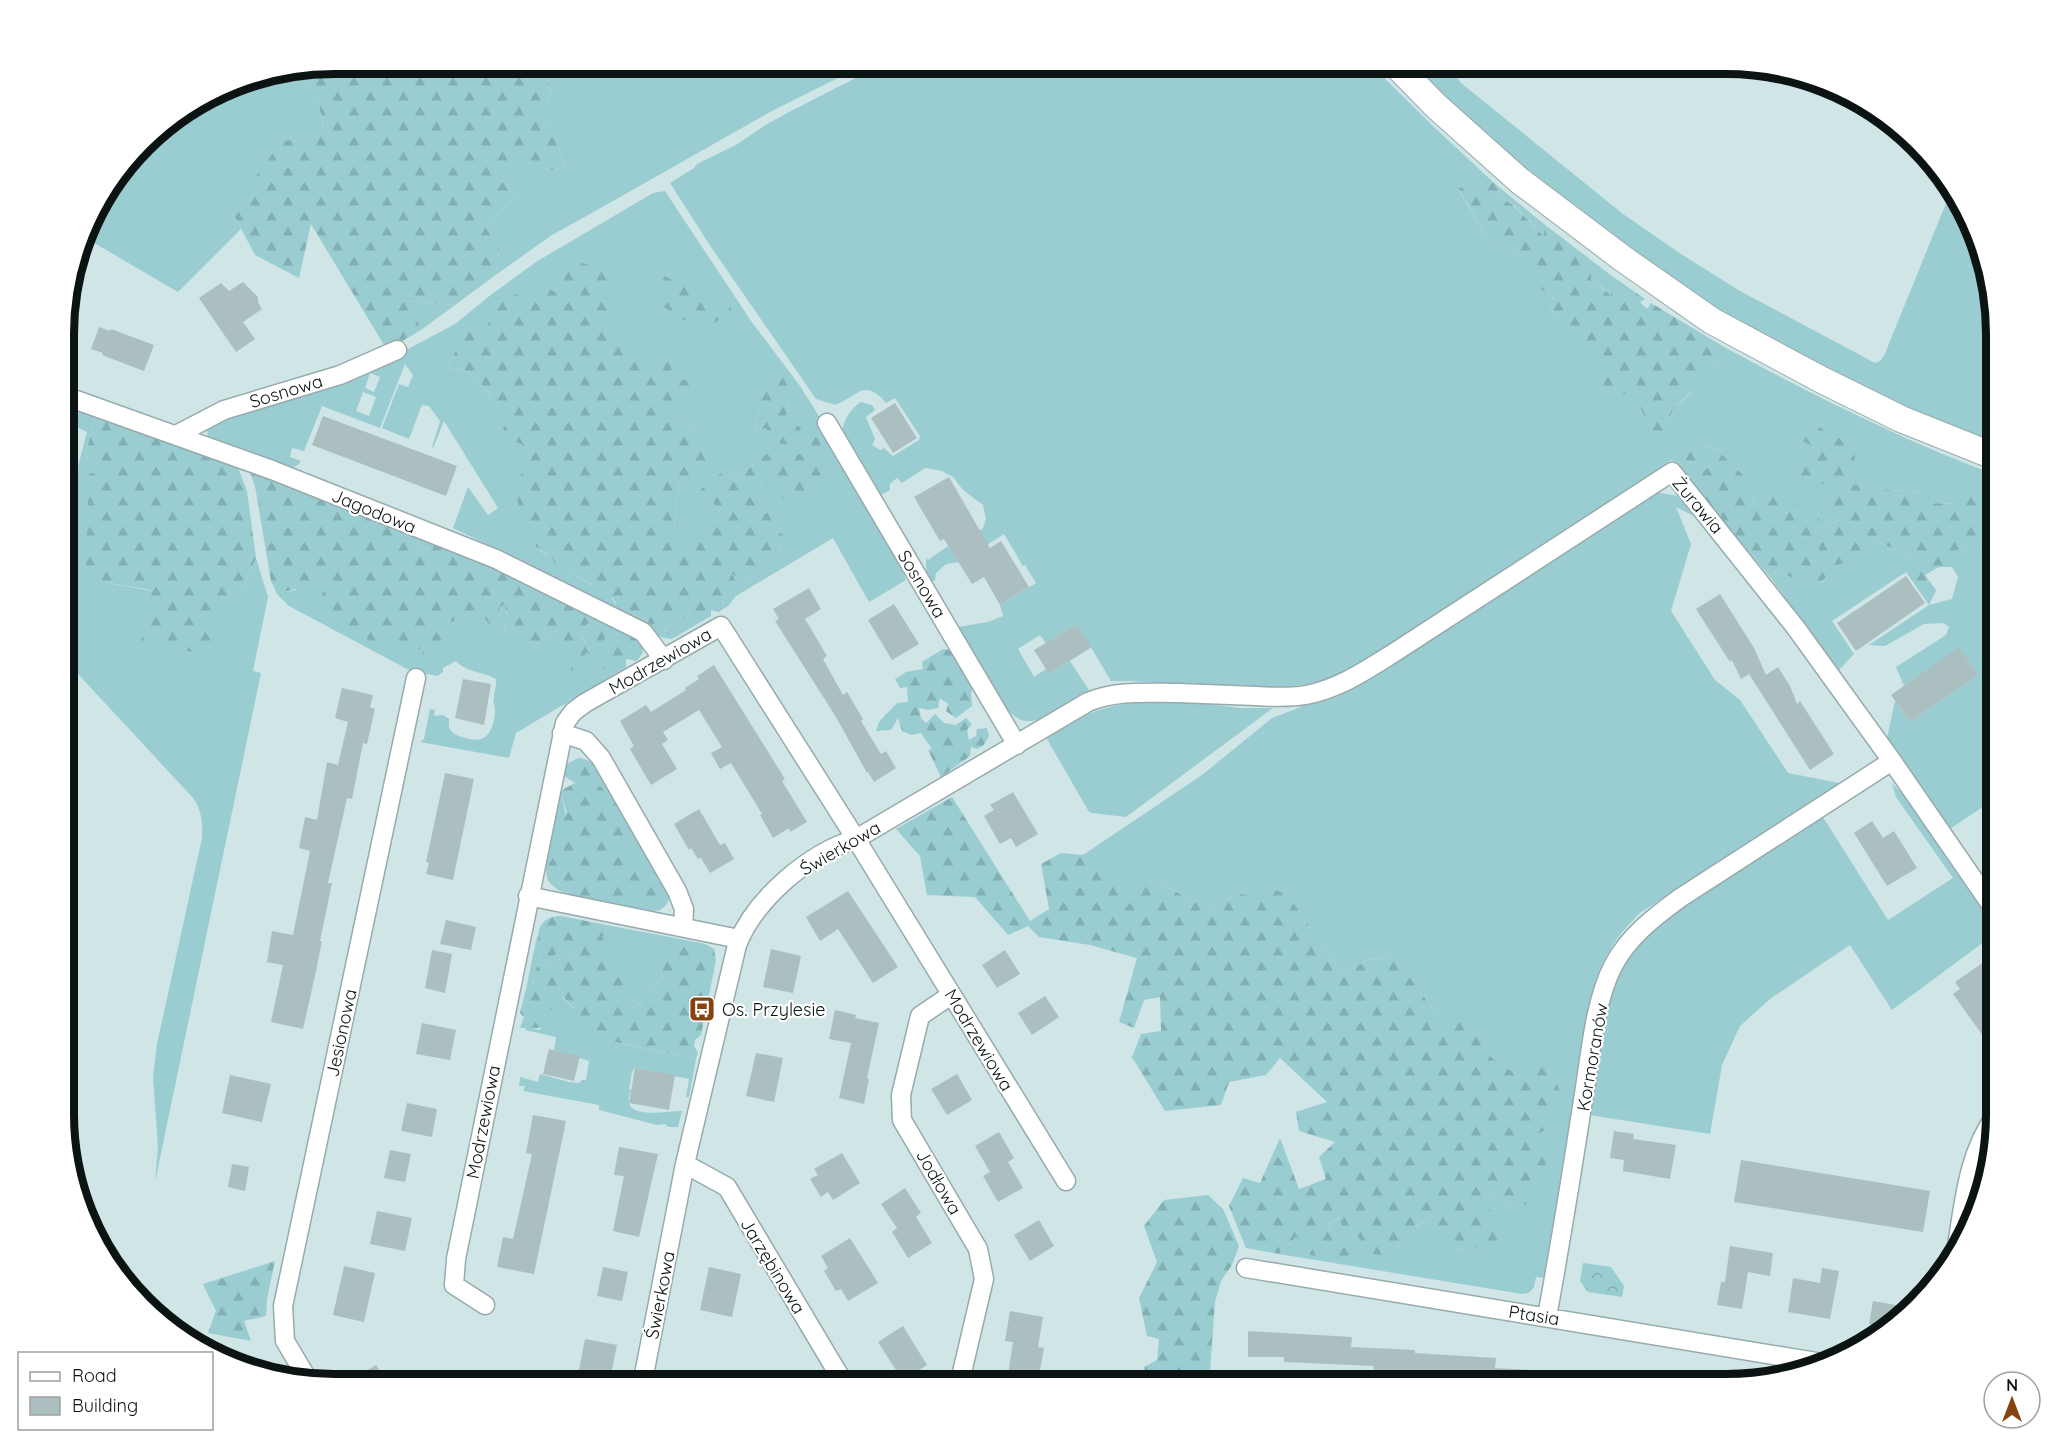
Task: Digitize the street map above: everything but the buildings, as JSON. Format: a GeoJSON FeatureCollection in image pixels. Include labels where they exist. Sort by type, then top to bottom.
{"type":"FeatureCollection","features":[{"type":"Feature","properties":{"kind":"main road"},"geometry":{"type":"LineString","coordinates":[[1405,74],[1436,106],[1520,181],[1622,258],[1712,321],[1901,419],[1986,453]]}},
{"type":"Feature","properties":{"kind":"street","name":"Sosnowa"},"geometry":{"type":"LineString","coordinates":[[176,435],[224,410],[340,375],[397,350]]}},
{"type":"Feature","properties":{"kind":"street","name":"Jagodowa"},"geometry":{"type":"LineString","coordinates":[[74,399],[272,470],[496,559],[643,632],[664,660]]}},
{"type":"Feature","properties":{"kind":"street","name":"Sosnowa"},"geometry":{"type":"LineString","coordinates":[[827,423],[1017,744]]}},
{"type":"Feature","properties":{"kind":"street","name":"Żurawia"},"geometry":{"type":"LineString","coordinates":[[1272,697],[1304,696],[1330,689],[1363,672],[1672,472],[1796,628],[1892,761],[1986,897]]}},
{"type":"Feature","properties":{"kind":"street","name":"Modrzewiowa"},"geometry":{"type":"LineString","coordinates":[[485,1305],[454,1284],[456,1259],[562,733],[567,719],[577,709],[721,626],[856,839],[1066,1181]]}},
{"type":"Feature","properties":{"kind":"street","name":"Jesionowa"},"geometry":{"type":"LineString","coordinates":[[304,1372],[285,1341],[283,1306],[416,678]]}},
{"type":"Feature","properties":{"kind":"street","name":"Świerkowa"},"geometry":{"type":"LineString","coordinates":[[644,1374],[686,1164],[734,956],[739,939],[767,898],[784,882],[836,847],[856,839],[1101,696],[1115,693],[1142,693],[1272,697]]}},
{"type":"Feature","properties":{"kind":"street"},"geometry":{"type":"LineString","coordinates":[[562,733],[580,738],[598,753],[677,891],[684,909],[683,927]]}},
{"type":"Feature","properties":{"kind":"street","name":"Kormoranów"},"geometry":{"type":"LineString","coordinates":[[1547,1317],[1597,1013],[1612,966],[1649,921],[1672,904],[1892,761]]}},
{"type":"Feature","properties":{"kind":"street"},"geometry":{"type":"LineString","coordinates":[[528,896],[739,939]]}},
{"type":"Feature","properties":{"kind":"street","name":"Jodłowa"},"geometry":{"type":"LineString","coordinates":[[951,995],[920,1016],[901,1095],[902,1120],[978,1249],[984,1279],[962,1374]]}},
{"type":"Feature","properties":{"kind":"street"},"geometry":{"type":"LineString","coordinates":[[1960,1229],[1971,1165],[1986,1130]]}},
{"type":"Feature","properties":{"kind":"street","name":"Jarzębinowa"},"geometry":{"type":"LineString","coordinates":[[686,1164],[727,1187],[838,1374]]}},
{"type":"Feature","properties":{"kind":"street","name":"Ptasia"},"geometry":{"type":"LineString","coordinates":[[1246,1268],[1810,1361]]}},
{"type":"Feature","properties":{"kind":"green space"},"geometry":{"type":"Polygon","coordinates":[[[317,74],[545,74],[551,93],[543,113],[555,136],[565,169],[534,170],[517,150],[501,181],[517,193],[486,228],[499,249],[497,274],[455,305],[410,301],[421,330],[387,350],[311,224],[299,278],[255,255],[231,210],[281,142],[322,132],[323,118],[308,84],[280,79],[317,74]]]}},
{"type":"Feature","properties":{"kind":"green space"},"geometry":{"type":"Polygon","coordinates":[[[545,74],[846,74],[772,111],[552,235],[497,274],[499,249],[486,228],[517,193],[501,181],[517,149],[534,170],[565,169],[555,136],[543,113],[551,93],[545,74]]]}},
{"type":"Feature","properties":{"kind":"green space"},"geometry":{"type":"Polygon","coordinates":[[[863,74],[1380,74],[1493,182],[1484,190],[1458,189],[1489,240],[1516,251],[1522,271],[1539,275],[1553,296],[1550,308],[1566,329],[1607,365],[1636,381],[1639,405],[1665,431],[1673,409],[1691,393],[1685,375],[1704,365],[1724,362],[1724,347],[1858,416],[1986,471],[1986,500],[1959,504],[1927,503],[1926,492],[1888,490],[1849,484],[1817,447],[1828,485],[1844,515],[1837,521],[1823,525],[1797,511],[1782,513],[1761,504],[1754,505],[1752,484],[1716,449],[1692,443],[1679,455],[1687,461],[1710,467],[1692,484],[1672,460],[1361,663],[1338,674],[1317,682],[1270,688],[1269,690],[1111,681],[1077,624],[1046,643],[1040,635],[1018,649],[1034,677],[1046,669],[1049,674],[1070,661],[1089,690],[1044,717],[1032,721],[1021,720],[1007,709],[958,627],[988,622],[1003,616],[1000,605],[1036,583],[1025,565],[1023,566],[1004,534],[960,562],[946,564],[936,573],[935,581],[931,581],[926,569],[926,558],[928,560],[951,544],[964,542],[983,528],[986,519],[983,505],[963,490],[953,477],[942,471],[925,468],[902,483],[897,478],[890,484],[890,490],[879,496],[842,435],[847,416],[861,402],[872,405],[875,410],[866,417],[875,439],[872,445],[880,450],[884,448],[893,456],[919,440],[920,436],[895,398],[886,403],[872,391],[866,390],[835,405],[816,399],[711,247],[670,183],[697,164],[736,145],[791,111],[863,74]]]}},
{"type":"Feature","properties":{"kind":"green space"},"geometry":{"type":"Polygon","coordinates":[[[1419,74],[1456,74],[1461,83],[1623,214],[1681,254],[1740,291],[1875,363],[1884,356],[1948,198],[1967,234],[1982,283],[1986,317],[1986,442],[1849,383],[1740,324],[1602,233],[1448,104],[1419,74]]]}},
{"type":"Feature","properties":{"kind":"green space"},"geometry":{"type":"Polygon","coordinates":[[[280,79],[308,84],[323,118],[322,132],[231,210],[241,229],[178,292],[90,241],[117,189],[138,162],[162,138],[204,108],[234,93],[280,79]]]}},
{"type":"Feature","properties":{"kind":"green space"},"geometry":{"type":"Polygon","coordinates":[[[1493,182],[1500,188],[1499,196],[1513,205],[1544,236],[1544,224],[1591,260],[1591,279],[1611,295],[1612,276],[1645,299],[1640,302],[1647,309],[1651,303],[1724,347],[1724,362],[1704,365],[1699,379],[1686,375],[1691,392],[1673,409],[1665,431],[1652,431],[1639,405],[1636,382],[1622,396],[1603,387],[1606,365],[1566,329],[1550,308],[1553,297],[1540,289],[1538,275],[1522,272],[1516,251],[1489,240],[1458,188],[1484,190],[1493,182]]]}},
{"type":"Feature","properties":{"kind":"green space"},"geometry":{"type":"Polygon","coordinates":[[[1500,188],[1544,224],[1544,236],[1514,205],[1499,196],[1500,188]]]}},
{"type":"Feature","properties":{"kind":"green space"},"geometry":{"type":"Polygon","coordinates":[[[665,191],[751,321],[800,386],[824,424],[897,557],[906,580],[869,602],[833,538],[736,596],[723,609],[725,587],[738,588],[731,573],[748,582],[779,556],[782,544],[788,538],[752,514],[761,506],[757,489],[762,476],[775,493],[756,461],[736,481],[726,469],[720,510],[683,543],[674,526],[679,481],[707,439],[670,412],[639,369],[561,296],[479,340],[457,347],[448,368],[467,371],[488,391],[492,402],[499,406],[513,425],[521,443],[540,521],[547,525],[535,546],[545,554],[563,561],[574,574],[611,597],[620,611],[628,610],[652,625],[658,622],[663,625],[667,634],[671,623],[685,618],[693,609],[699,623],[672,639],[650,632],[574,589],[453,528],[468,487],[488,515],[498,508],[444,421],[432,447],[440,421],[429,406],[421,407],[409,439],[382,428],[399,384],[408,387],[413,375],[405,364],[380,428],[322,406],[304,451],[292,448],[290,457],[301,461],[292,468],[208,436],[207,429],[211,425],[382,363],[455,324],[536,262],[653,193],[665,191]],[[370,373],[365,388],[374,392],[380,377],[370,373]],[[363,392],[356,411],[369,416],[376,397],[363,392]],[[791,393],[744,397],[759,410],[754,432],[766,428],[797,436],[786,418],[791,393]]]}},
{"type":"Feature","properties":{"kind":"green space"},"geometry":{"type":"Polygon","coordinates":[[[573,260],[616,274],[607,286],[618,312],[603,334],[640,348],[639,369],[666,346],[673,376],[695,384],[670,412],[707,439],[714,461],[694,481],[679,481],[674,526],[683,542],[720,510],[700,490],[726,469],[736,481],[756,461],[770,452],[828,456],[829,478],[821,482],[820,494],[804,495],[795,506],[775,493],[762,477],[757,489],[761,506],[753,514],[774,513],[772,529],[789,538],[782,544],[779,556],[748,582],[732,574],[739,589],[725,587],[723,609],[719,612],[711,610],[711,616],[699,623],[692,610],[685,618],[671,623],[668,635],[663,625],[658,622],[652,625],[628,610],[615,609],[616,603],[612,597],[610,601],[601,591],[594,593],[591,584],[574,574],[563,561],[555,564],[552,558],[535,546],[547,525],[541,522],[534,529],[514,527],[508,518],[520,509],[510,479],[527,472],[521,444],[507,439],[503,427],[512,425],[498,417],[499,406],[492,402],[488,391],[467,371],[448,368],[457,347],[457,329],[479,317],[480,338],[507,291],[524,297],[542,284],[561,296],[557,273],[573,260]]]}},
{"type":"Feature","properties":{"kind":"green space"},"geometry":{"type":"Polygon","coordinates":[[[1591,260],[1612,276],[1612,295],[1591,279],[1591,260]]]}},
{"type":"Feature","properties":{"kind":"green space"},"geometry":{"type":"Polygon","coordinates":[[[661,274],[687,288],[703,286],[714,309],[718,297],[732,293],[730,314],[701,330],[654,301],[661,274]]]}},
{"type":"Feature","properties":{"kind":"green space"},"geometry":{"type":"Polygon","coordinates":[[[409,301],[455,305],[421,330],[409,301]]]}},
{"type":"Feature","properties":{"kind":"green space"},"geometry":{"type":"Polygon","coordinates":[[[783,377],[791,393],[786,418],[801,428],[798,436],[820,435],[823,448],[775,443],[766,428],[754,432],[759,410],[743,398],[763,384],[783,377]]]}},
{"type":"Feature","properties":{"kind":"green space"},"geometry":{"type":"Polygon","coordinates":[[[74,410],[96,417],[85,455],[100,471],[98,581],[211,602],[238,600],[256,558],[268,597],[253,671],[261,673],[155,1182],[158,1147],[153,1077],[157,1044],[202,838],[202,823],[194,799],[74,670],[74,482],[87,432],[74,426],[74,410]]]}},
{"type":"Feature","properties":{"kind":"green space"},"geometry":{"type":"Polygon","coordinates":[[[96,417],[237,465],[247,491],[256,558],[238,600],[211,603],[215,657],[141,641],[151,590],[98,581],[86,567],[89,474],[100,471],[85,455],[96,417]]]}},
{"type":"Feature","properties":{"kind":"green space"},"geometry":{"type":"Polygon","coordinates":[[[1804,419],[1854,446],[1855,463],[1870,477],[1851,484],[1888,490],[1926,492],[1928,503],[1959,504],[1974,492],[1986,502],[1986,556],[1975,541],[1956,551],[1956,563],[1952,567],[1939,567],[1925,575],[1936,590],[1929,605],[1906,572],[1913,557],[1866,537],[1865,559],[1831,566],[1821,558],[1817,539],[1802,536],[1811,548],[1810,561],[1827,576],[1819,586],[1776,572],[1771,578],[1692,484],[1696,476],[1710,467],[1687,461],[1678,455],[1692,443],[1716,449],[1752,484],[1754,505],[1761,504],[1773,489],[1783,494],[1783,513],[1797,511],[1817,516],[1823,525],[1837,521],[1844,515],[1829,512],[1828,486],[1788,471],[1816,448],[1798,439],[1804,419]]]}},
{"type":"Feature","properties":{"kind":"green space"},"geometry":{"type":"Polygon","coordinates":[[[248,467],[392,526],[393,532],[399,529],[408,535],[414,534],[418,538],[420,550],[433,549],[433,540],[488,562],[589,613],[589,617],[598,620],[595,626],[588,623],[580,635],[586,644],[588,634],[600,629],[604,621],[609,626],[603,642],[610,642],[622,629],[635,636],[642,645],[643,652],[637,661],[626,659],[626,667],[613,675],[604,668],[601,651],[594,660],[587,652],[581,661],[587,669],[583,679],[572,677],[571,663],[564,659],[556,647],[564,640],[562,630],[554,632],[537,644],[515,635],[514,626],[520,614],[526,613],[523,602],[516,613],[508,616],[504,604],[499,608],[504,620],[505,631],[497,633],[484,618],[461,618],[452,622],[445,619],[441,622],[443,628],[436,633],[442,636],[440,651],[423,655],[422,646],[419,650],[394,650],[367,640],[368,631],[377,623],[365,625],[357,636],[347,631],[347,622],[331,622],[331,613],[324,615],[317,605],[327,584],[311,589],[306,597],[295,589],[277,594],[271,581],[255,486],[248,467]]]}},
{"type":"Feature","properties":{"kind":"green space"},"geometry":{"type":"Polygon","coordinates":[[[1654,492],[1678,496],[1694,516],[1676,507],[1691,544],[1671,611],[1715,680],[1740,700],[1788,773],[1839,783],[1640,913],[1613,944],[1596,979],[1589,1006],[1544,1278],[1536,1277],[1534,1287],[1529,1293],[1522,1294],[1279,1254],[1296,1237],[1319,1235],[1309,1254],[1358,1252],[1350,1240],[1340,1239],[1327,1226],[1340,1218],[1356,1233],[1391,1255],[1403,1238],[1412,1233],[1413,1227],[1432,1219],[1454,1250],[1480,1248],[1477,1207],[1488,1196],[1519,1206],[1536,1134],[1545,1111],[1549,1062],[1519,1076],[1491,1057],[1467,1009],[1441,1020],[1395,957],[1367,960],[1343,975],[1288,895],[1254,897],[1239,893],[1207,909],[1153,879],[1126,908],[1083,855],[1202,775],[1272,718],[1361,684],[1654,492]]]}},
{"type":"Feature","properties":{"kind":"green space"},"geometry":{"type":"Polygon","coordinates":[[[392,526],[433,540],[433,549],[420,550],[418,538],[393,533],[392,526]]]}},
{"type":"Feature","properties":{"kind":"green space"},"geometry":{"type":"Polygon","coordinates":[[[1801,536],[1818,539],[1821,558],[1866,537],[1913,557],[1906,572],[1832,621],[1854,654],[1838,671],[1771,578],[1776,572],[1819,586],[1827,577],[1810,561],[1801,536]]]}},
{"type":"Feature","properties":{"kind":"green space"},"geometry":{"type":"Polygon","coordinates":[[[1975,541],[1986,555],[1986,568],[1983,572],[1986,571],[1986,805],[1950,829],[1887,738],[1895,701],[1910,722],[1978,675],[1959,648],[1904,686],[1896,667],[1946,635],[1949,627],[1944,623],[1924,624],[1885,646],[1869,645],[1929,605],[1952,599],[1958,577],[1952,567],[1956,563],[1956,551],[1975,541]]]}},
{"type":"Feature","properties":{"kind":"green space"},"geometry":{"type":"Polygon","coordinates":[[[1986,563],[1986,571],[1983,572],[1980,565],[1986,563]]]}},
{"type":"Feature","properties":{"kind":"green space"},"geometry":{"type":"Polygon","coordinates":[[[328,583],[331,613],[354,623],[378,622],[394,650],[419,650],[422,645],[423,655],[441,622],[445,619],[452,622],[461,618],[484,618],[498,633],[505,631],[504,620],[499,608],[504,603],[507,615],[524,601],[526,613],[519,615],[514,626],[537,644],[554,632],[562,630],[564,640],[581,661],[587,651],[601,650],[604,668],[613,675],[516,733],[509,758],[420,742],[424,739],[430,709],[435,710],[434,716],[443,715],[449,719],[449,728],[458,736],[477,740],[486,736],[494,721],[496,679],[465,668],[456,661],[443,668],[443,672],[437,676],[411,671],[289,606],[277,594],[328,583]]]}},
{"type":"Feature","properties":{"kind":"green space"},"geometry":{"type":"Polygon","coordinates":[[[589,613],[622,629],[610,642],[603,642],[604,622],[587,644],[580,635],[588,623],[598,620],[589,617],[589,613]]]}},
{"type":"Feature","properties":{"kind":"green space"},"geometry":{"type":"Polygon","coordinates":[[[954,644],[975,679],[971,693],[972,706],[956,718],[946,711],[948,704],[940,698],[938,708],[928,710],[919,708],[921,718],[926,723],[935,714],[944,723],[956,725],[966,718],[972,724],[967,730],[969,740],[976,736],[977,729],[987,728],[989,736],[983,746],[977,749],[971,747],[970,756],[941,777],[928,750],[932,749],[921,733],[912,735],[902,731],[898,718],[891,730],[876,731],[879,722],[897,703],[908,702],[907,687],[900,688],[895,679],[906,672],[923,669],[922,662],[943,649],[950,650],[954,644]]]}},
{"type":"Feature","properties":{"kind":"green space"},"geometry":{"type":"Polygon","coordinates":[[[1133,702],[1191,702],[1240,708],[1273,708],[1126,817],[1089,812],[1047,739],[1087,714],[1133,702]]]}},
{"type":"Feature","properties":{"kind":"green space"},"geometry":{"type":"Polygon","coordinates":[[[578,758],[594,766],[612,794],[563,775],[567,764],[578,758]]]}},
{"type":"Feature","properties":{"kind":"green space"},"geometry":{"type":"Polygon","coordinates":[[[585,761],[598,775],[591,786],[600,786],[606,793],[612,794],[637,836],[623,852],[638,855],[637,870],[648,868],[651,878],[662,879],[665,885],[650,908],[643,906],[634,898],[629,902],[624,900],[622,906],[576,896],[559,884],[565,869],[550,875],[549,864],[563,842],[557,825],[567,813],[560,791],[575,783],[563,775],[573,765],[585,761]]]}},
{"type":"Feature","properties":{"kind":"green space"},"geometry":{"type":"Polygon","coordinates":[[[1892,783],[1906,798],[1986,916],[1986,940],[1892,1010],[1850,945],[1770,999],[1740,1026],[1722,1065],[1710,1134],[1589,1115],[1604,1020],[1615,983],[1636,945],[1673,912],[1821,814],[1888,920],[1953,878],[1896,797],[1892,783]]]}},
{"type":"Feature","properties":{"kind":"green space"},"geometry":{"type":"Polygon","coordinates":[[[560,791],[565,811],[566,831],[562,844],[552,861],[550,874],[565,869],[559,884],[576,896],[553,886],[546,873],[550,837],[560,791]]]}},
{"type":"Feature","properties":{"kind":"green space"},"geometry":{"type":"Polygon","coordinates":[[[952,797],[1030,921],[1049,909],[1041,864],[1061,853],[1083,855],[1122,880],[1126,907],[1153,879],[1207,909],[1239,893],[1254,897],[1265,886],[1288,895],[1343,975],[1367,960],[1395,957],[1441,1020],[1467,1008],[1491,1057],[1519,1076],[1549,1061],[1560,1092],[1546,1111],[1555,1126],[1536,1134],[1546,1149],[1545,1177],[1526,1204],[1519,1206],[1488,1196],[1478,1207],[1501,1213],[1504,1247],[1487,1257],[1480,1248],[1454,1250],[1435,1244],[1432,1219],[1414,1226],[1423,1232],[1422,1239],[1412,1239],[1412,1233],[1403,1238],[1391,1255],[1368,1254],[1356,1233],[1343,1228],[1339,1218],[1327,1226],[1340,1239],[1350,1239],[1359,1252],[1336,1260],[1309,1255],[1318,1236],[1303,1242],[1296,1237],[1279,1254],[1246,1248],[1229,1206],[1243,1178],[1260,1183],[1280,1138],[1299,1189],[1326,1179],[1319,1157],[1335,1142],[1299,1131],[1296,1112],[1327,1102],[1280,1058],[1266,1075],[1229,1082],[1221,1105],[1165,1111],[1132,1057],[1141,1034],[1161,1031],[1160,997],[1144,1000],[1134,1028],[1119,1022],[1137,958],[1090,945],[1039,937],[1028,926],[1008,935],[975,897],[927,895],[920,856],[896,829],[952,797]]]}},
{"type":"Feature","properties":{"kind":"green space"},"geometry":{"type":"Polygon","coordinates":[[[637,836],[662,879],[644,874],[623,852],[637,836]]]}},
{"type":"Feature","properties":{"kind":"green space"},"geometry":{"type":"Polygon","coordinates":[[[665,885],[669,899],[660,910],[622,906],[624,900],[634,898],[643,906],[665,885]]]}},
{"type":"Feature","properties":{"kind":"green space"},"geometry":{"type":"Polygon","coordinates":[[[561,916],[622,928],[616,936],[612,932],[610,938],[602,936],[605,945],[598,948],[613,953],[610,967],[617,969],[615,975],[627,978],[633,991],[627,999],[643,1006],[644,997],[663,978],[657,960],[673,946],[675,938],[705,944],[714,949],[716,960],[701,1035],[695,1040],[694,1046],[698,1053],[696,1059],[615,1042],[613,1048],[576,1034],[574,1008],[562,996],[554,1008],[543,1012],[546,1021],[554,1023],[553,1028],[520,1028],[524,1017],[520,1013],[526,989],[533,988],[532,976],[537,967],[582,952],[580,948],[558,952],[546,962],[540,959],[538,937],[541,925],[545,920],[561,916]]]}},
{"type":"Feature","properties":{"kind":"green space"},"geometry":{"type":"Polygon","coordinates":[[[622,928],[675,938],[674,946],[657,960],[663,978],[644,997],[644,1006],[627,999],[615,975],[595,949],[602,936],[611,932],[616,935],[622,928]]]}},
{"type":"Feature","properties":{"kind":"green space"},"geometry":{"type":"Polygon","coordinates":[[[537,936],[540,959],[580,947],[582,952],[537,967],[532,976],[533,988],[526,989],[537,936]]]}},
{"type":"Feature","properties":{"kind":"green space"},"geometry":{"type":"Polygon","coordinates":[[[561,996],[613,1047],[614,1042],[696,1059],[689,1097],[686,1097],[689,1079],[635,1068],[632,1072],[629,1103],[632,1108],[653,1113],[682,1111],[678,1127],[657,1125],[599,1110],[599,1105],[523,1091],[525,1086],[519,1086],[520,1077],[538,1082],[540,1074],[569,1082],[579,1083],[586,1080],[589,1061],[554,1050],[556,1037],[525,1030],[527,1027],[540,1030],[546,1021],[543,1012],[561,996]]]}},
{"type":"Feature","properties":{"kind":"green space"},"geometry":{"type":"Polygon","coordinates":[[[1208,1195],[1223,1209],[1239,1246],[1232,1265],[1221,1281],[1215,1302],[1210,1374],[1145,1374],[1144,1367],[1157,1360],[1159,1339],[1147,1336],[1139,1298],[1157,1262],[1144,1226],[1164,1200],[1208,1195]]]}},
{"type":"Feature","properties":{"kind":"green space"},"geometry":{"type":"Polygon","coordinates":[[[275,1261],[266,1316],[244,1321],[251,1341],[208,1333],[216,1311],[203,1284],[275,1261]]]}},
{"type":"Feature","properties":{"kind":"green space"},"geometry":{"type":"Polygon","coordinates":[[[1583,1263],[1611,1267],[1624,1286],[1622,1297],[1588,1292],[1580,1281],[1583,1263]]]}},
{"type":"Feature","properties":{"kind":"place","name":"Os. Przylesie"},"geometry":{"type":"Point","coordinates":[702,1009]}}]}
